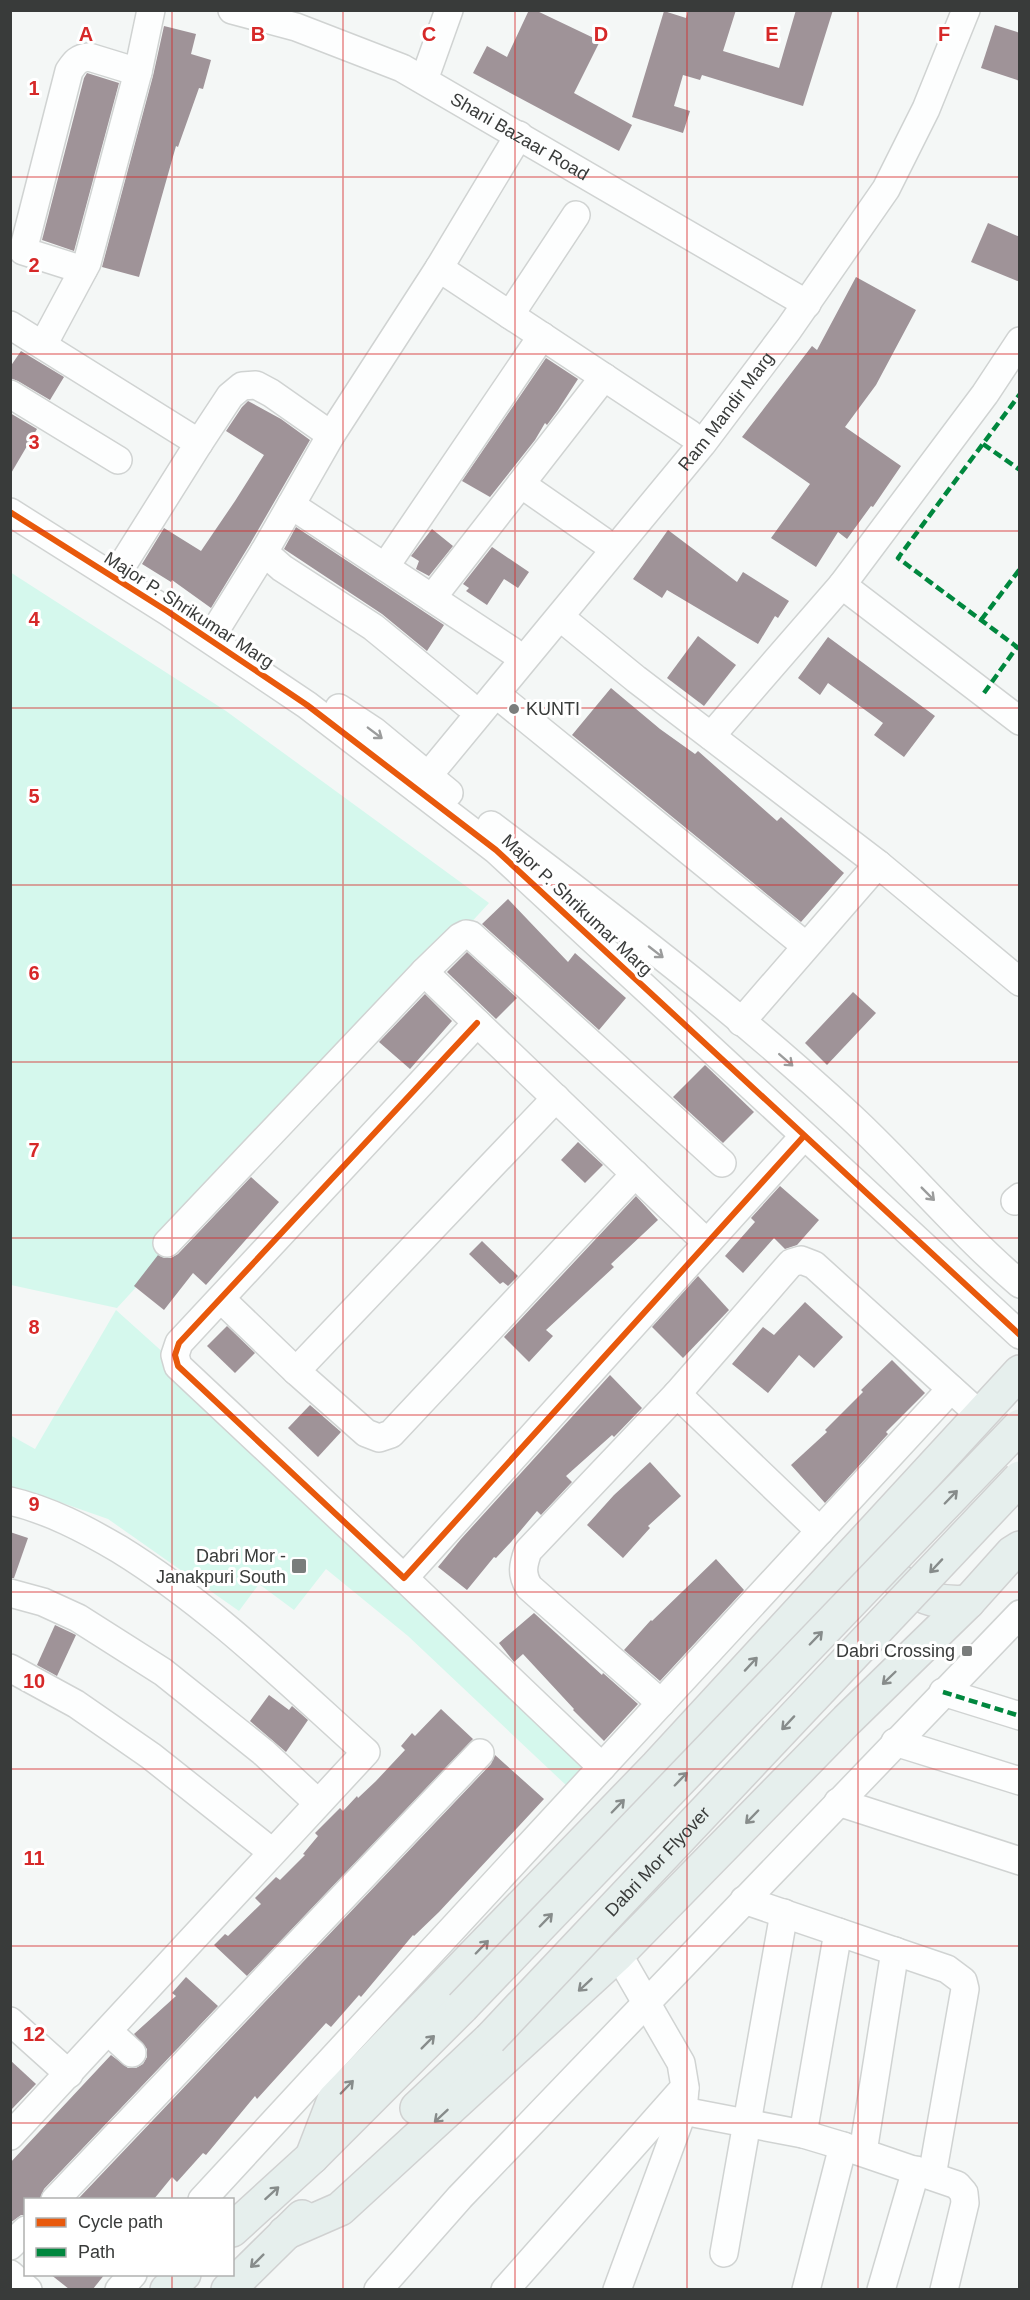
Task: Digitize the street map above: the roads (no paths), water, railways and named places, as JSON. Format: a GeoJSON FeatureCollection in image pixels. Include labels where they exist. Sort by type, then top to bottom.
{"type":"FeatureCollection","features":[{"type":"Feature","properties":{"kind":"main road"},"geometry":{"type":"LineString","coordinates":[[312,2157],[334,2100],[657,1766],[1020,1372]]}},
{"type":"Feature","properties":{"kind":"main road"},"geometry":{"type":"LineString","coordinates":[[234,2228],[312,2157],[462,2007],[1020,1426]]}},
{"type":"Feature","properties":{"kind":"main road","name":"Dabri Mor Flyover"},"geometry":{"type":"LineString","coordinates":[[228,2289],[490,2039],[1020,1478]]}},
{"type":"Feature","properties":{"kind":"main road"},"geometry":{"type":"LineString","coordinates":[[876,1527],[878,1544],[884,1560],[905,1586],[935,1601],[968,1602]]}},
{"type":"Feature","properties":{"kind":"main road"},"geometry":{"type":"LineString","coordinates":[[285,2233],[340,2209],[618,1954],[847,1720],[968,1602],[1012,1553],[1020,1548]]}},
{"type":"Feature","properties":{"kind":"main road"},"geometry":{"type":"LineString","coordinates":[[167,2289],[182,2276]]}},
{"type":"Feature","properties":{"kind":"street"},"geometry":{"type":"LineString","coordinates":[[43,345],[87,262],[138,72],[151,10]]}},
{"type":"Feature","properties":{"kind":"street","name":"Shani Bazaar Road"},"geometry":{"type":"LineString","coordinates":[[232,10],[296,27],[402,68],[800,300]]}},
{"type":"Feature","properties":{"kind":"street"},"geometry":{"type":"LineString","coordinates":[[424,80],[449,10]]}},
{"type":"Feature","properties":{"kind":"street","name":"Ram Mandir Marg"},"geometry":{"type":"LineString","coordinates":[[416,778],[496,694],[702,444],[800,300],[873,180],[913,100],[949,10]]}},
{"type":"Feature","properties":{"kind":"street","name":"Ram Mandir Marg"},"geometry":{"type":"LineString","coordinates":[[416,778],[432,750],[467,704],[800,300],[886,189],[926,109],[966,10]]}},
{"type":"Feature","properties":{"kind":"street"},"geometry":{"type":"LineString","coordinates":[[83,270],[23,251],[69,71],[74,62],[89,57],[138,72]]}},
{"type":"Feature","properties":{"kind":"street"},"geometry":{"type":"LineString","coordinates":[[219,626],[331,435],[439,268],[519,135]]}},
{"type":"Feature","properties":{"kind":"street"},"geometry":{"type":"LineString","coordinates":[[510,315],[576,215]]}},
{"type":"Feature","properties":{"kind":"street"},"geometry":{"type":"LineString","coordinates":[[439,268],[690,434]]}},
{"type":"Feature","properties":{"kind":"street"},"geometry":{"type":"LineString","coordinates":[[10,325],[199,443]]}},
{"type":"Feature","properties":{"kind":"street"},"geometry":{"type":"LineString","coordinates":[[385,567],[542,336]]}},
{"type":"Feature","properties":{"kind":"street"},"geometry":{"type":"LineString","coordinates":[[711,736],[842,585],[985,394],[1020,341]]}},
{"type":"Feature","properties":{"kind":"street"},"geometry":{"type":"LineString","coordinates":[[432,598],[604,377]]}},
{"type":"Feature","properties":{"kind":"street"},"geometry":{"type":"LineString","coordinates":[[123,564],[230,396],[242,386],[256,385],[271,393],[331,435]]}},
{"type":"Feature","properties":{"kind":"street"},"geometry":{"type":"LineString","coordinates":[[10,394],[118,460]]}},
{"type":"Feature","properties":{"kind":"street"},"geometry":{"type":"LineString","coordinates":[[521,484],[603,541]]}},
{"type":"Feature","properties":{"kind":"street","name":"Major P. Shrikumar Marg"},"geometry":{"type":"LineString","coordinates":[[10,493],[176,596],[374,731],[416,778],[1020,1335]]}},
{"type":"Feature","properties":{"kind":"street"},"geometry":{"type":"LineString","coordinates":[[291,505],[512,651]]}},
{"type":"Feature","properties":{"kind":"street","name":"Major P. Shrikumar Marg"},"geometry":{"type":"LineString","coordinates":[[10,512],[167,611],[416,778],[666,959],[852,1118],[1020,1284]]}},
{"type":"Feature","properties":{"kind":"street"},"geometry":{"type":"LineString","coordinates":[[264,552],[282,568],[373,627],[467,704]]}},
{"type":"Feature","properties":{"kind":"street"},"geometry":{"type":"LineString","coordinates":[[842,585],[1020,721]]}},
{"type":"Feature","properties":{"kind":"street"},"geometry":{"type":"LineString","coordinates":[[560,617],[878,864],[1020,982]]}},
{"type":"Feature","properties":{"kind":"street"},"geometry":{"type":"LineString","coordinates":[[496,694],[806,946]]}},
{"type":"Feature","properties":{"kind":"street"},"geometry":{"type":"LineString","coordinates":[[741,1022],[878,864]]}},
{"type":"Feature","properties":{"kind":"street"},"geometry":{"type":"LineString","coordinates":[[167,1243],[424,972],[460,937],[466,934],[471,935],[722,1163]]}},
{"type":"Feature","properties":{"kind":"street"},"geometry":{"type":"LineString","coordinates":[[424,972],[707,1243]]}},
{"type":"Feature","properties":{"kind":"street"},"geometry":{"type":"LineString","coordinates":[[477,1023],[179,1343],[175,1355],[178,1366],[602,1767]]}},
{"type":"Feature","properties":{"kind":"street"},"geometry":{"type":"LineString","coordinates":[[296,1371],[556,1098]]}},
{"type":"Feature","properties":{"kind":"street"},"geometry":{"type":"LineString","coordinates":[[404,1578],[804,1136]]}},
{"type":"Feature","properties":{"kind":"street"},"geometry":{"type":"LineString","coordinates":[[220,1299],[366,1433],[379,1438],[391,1434],[635,1173]]}},
{"type":"Feature","properties":{"kind":"street"},"geometry":{"type":"LineString","coordinates":[[661,1703],[529,1587],[524,1578],[523,1565],[528,1551],[677,1394],[790,1263],[801,1260],[814,1265],[979,1414]]}},
{"type":"Feature","properties":{"kind":"street"},"geometry":{"type":"LineString","coordinates":[[203,2198],[951,1389]]}},
{"type":"Feature","properties":{"kind":"street"},"geometry":{"type":"LineString","coordinates":[[677,1394],[820,1531]]}},
{"type":"Feature","properties":{"kind":"street"},"geometry":{"type":"LineString","coordinates":[[10,1501],[80,1526],[150,1569],[229,1630],[366,1752],[69,2074],[12,2130]]}},
{"type":"Feature","properties":{"kind":"street"},"geometry":{"type":"LineString","coordinates":[[10,1593],[43,1602],[78,1618],[163,1672],[263,1752],[318,1803]]}},
{"type":"Feature","properties":{"kind":"street"},"geometry":{"type":"LineString","coordinates":[[378,2289],[460,2197],[943,1692],[1015,1626]]}},
{"type":"Feature","properties":{"kind":"street"},"geometry":{"type":"LineString","coordinates":[[10,1668],[76,1704],[152,1756],[272,1852]]}},
{"type":"Feature","properties":{"kind":"street"},"geometry":{"type":"LineString","coordinates":[[943,1692],[1020,1716]]}},
{"type":"Feature","properties":{"kind":"street"},"geometry":{"type":"LineString","coordinates":[[895,1742],[1020,1781]]}},
{"type":"Feature","properties":{"kind":"street"},"geometry":{"type":"LineString","coordinates":[[56,2198],[480,1753]]}},
{"type":"Feature","properties":{"kind":"street"},"geometry":{"type":"LineString","coordinates":[[838,1802],[1020,1861]]}},
{"type":"Feature","properties":{"kind":"street"},"geometry":{"type":"LineString","coordinates":[[744,1900],[947,1969],[963,1981],[965,1989],[924,2173],[881,2289]]}},
{"type":"Feature","properties":{"kind":"street"},"geometry":{"type":"LineString","coordinates":[[724,2253],[784,1913]]}},
{"type":"Feature","properties":{"kind":"street"},"geometry":{"type":"LineString","coordinates":[[803,2134],[838,1932]]}},
{"type":"Feature","properties":{"kind":"street"},"geometry":{"type":"LineString","coordinates":[[807,2289],[853,2149],[895,1951]]}},
{"type":"Feature","properties":{"kind":"street"},"geometry":{"type":"LineString","coordinates":[[617,2289],[684,2099],[681,2063],[618,1954]]}},
{"type":"Feature","properties":{"kind":"street"},"geometry":{"type":"LineString","coordinates":[[10,2021],[69,2074]]}},
{"type":"Feature","properties":{"kind":"street"},"geometry":{"type":"LineString","coordinates":[[108,2031],[132,2053]]}},
{"type":"Feature","properties":{"kind":"street"},"geometry":{"type":"LineString","coordinates":[[684,2099],[748,2125],[803,2134],[957,2185],[964,2193],[966,2203],[944,2289]]}},
{"type":"Feature","properties":{"kind":"street"},"geometry":{"type":"LineString","coordinates":[[505,2289],[684,2099]]}},
{"type":"Feature","properties":{"kind":"street"},"geometry":{"type":"LineString","coordinates":[[10,2246],[24,2232]]}},
{"type":"Feature","properties":{"kind":"street"},"geometry":{"type":"LineString","coordinates":[[11,2274],[28,2289]]}},
{"type":"Feature","properties":{"kind":"street"},"geometry":{"type":"LineString","coordinates":[[119,2289],[131,2276]]}},
{"type":"Feature","properties":{"kind":"place","name":"KUNTI"},"geometry":{"type":"Point","coordinates":[514,709]}},
{"type":"Feature","properties":{"kind":"place","name":"Dabri Mor - Janakpuri South"},"geometry":{"type":"Point","coordinates":[299,1566]}},
{"type":"Feature","properties":{"kind":"place","name":"Dabri Crossing"},"geometry":{"type":"Point","coordinates":[967,1651]}}]}
